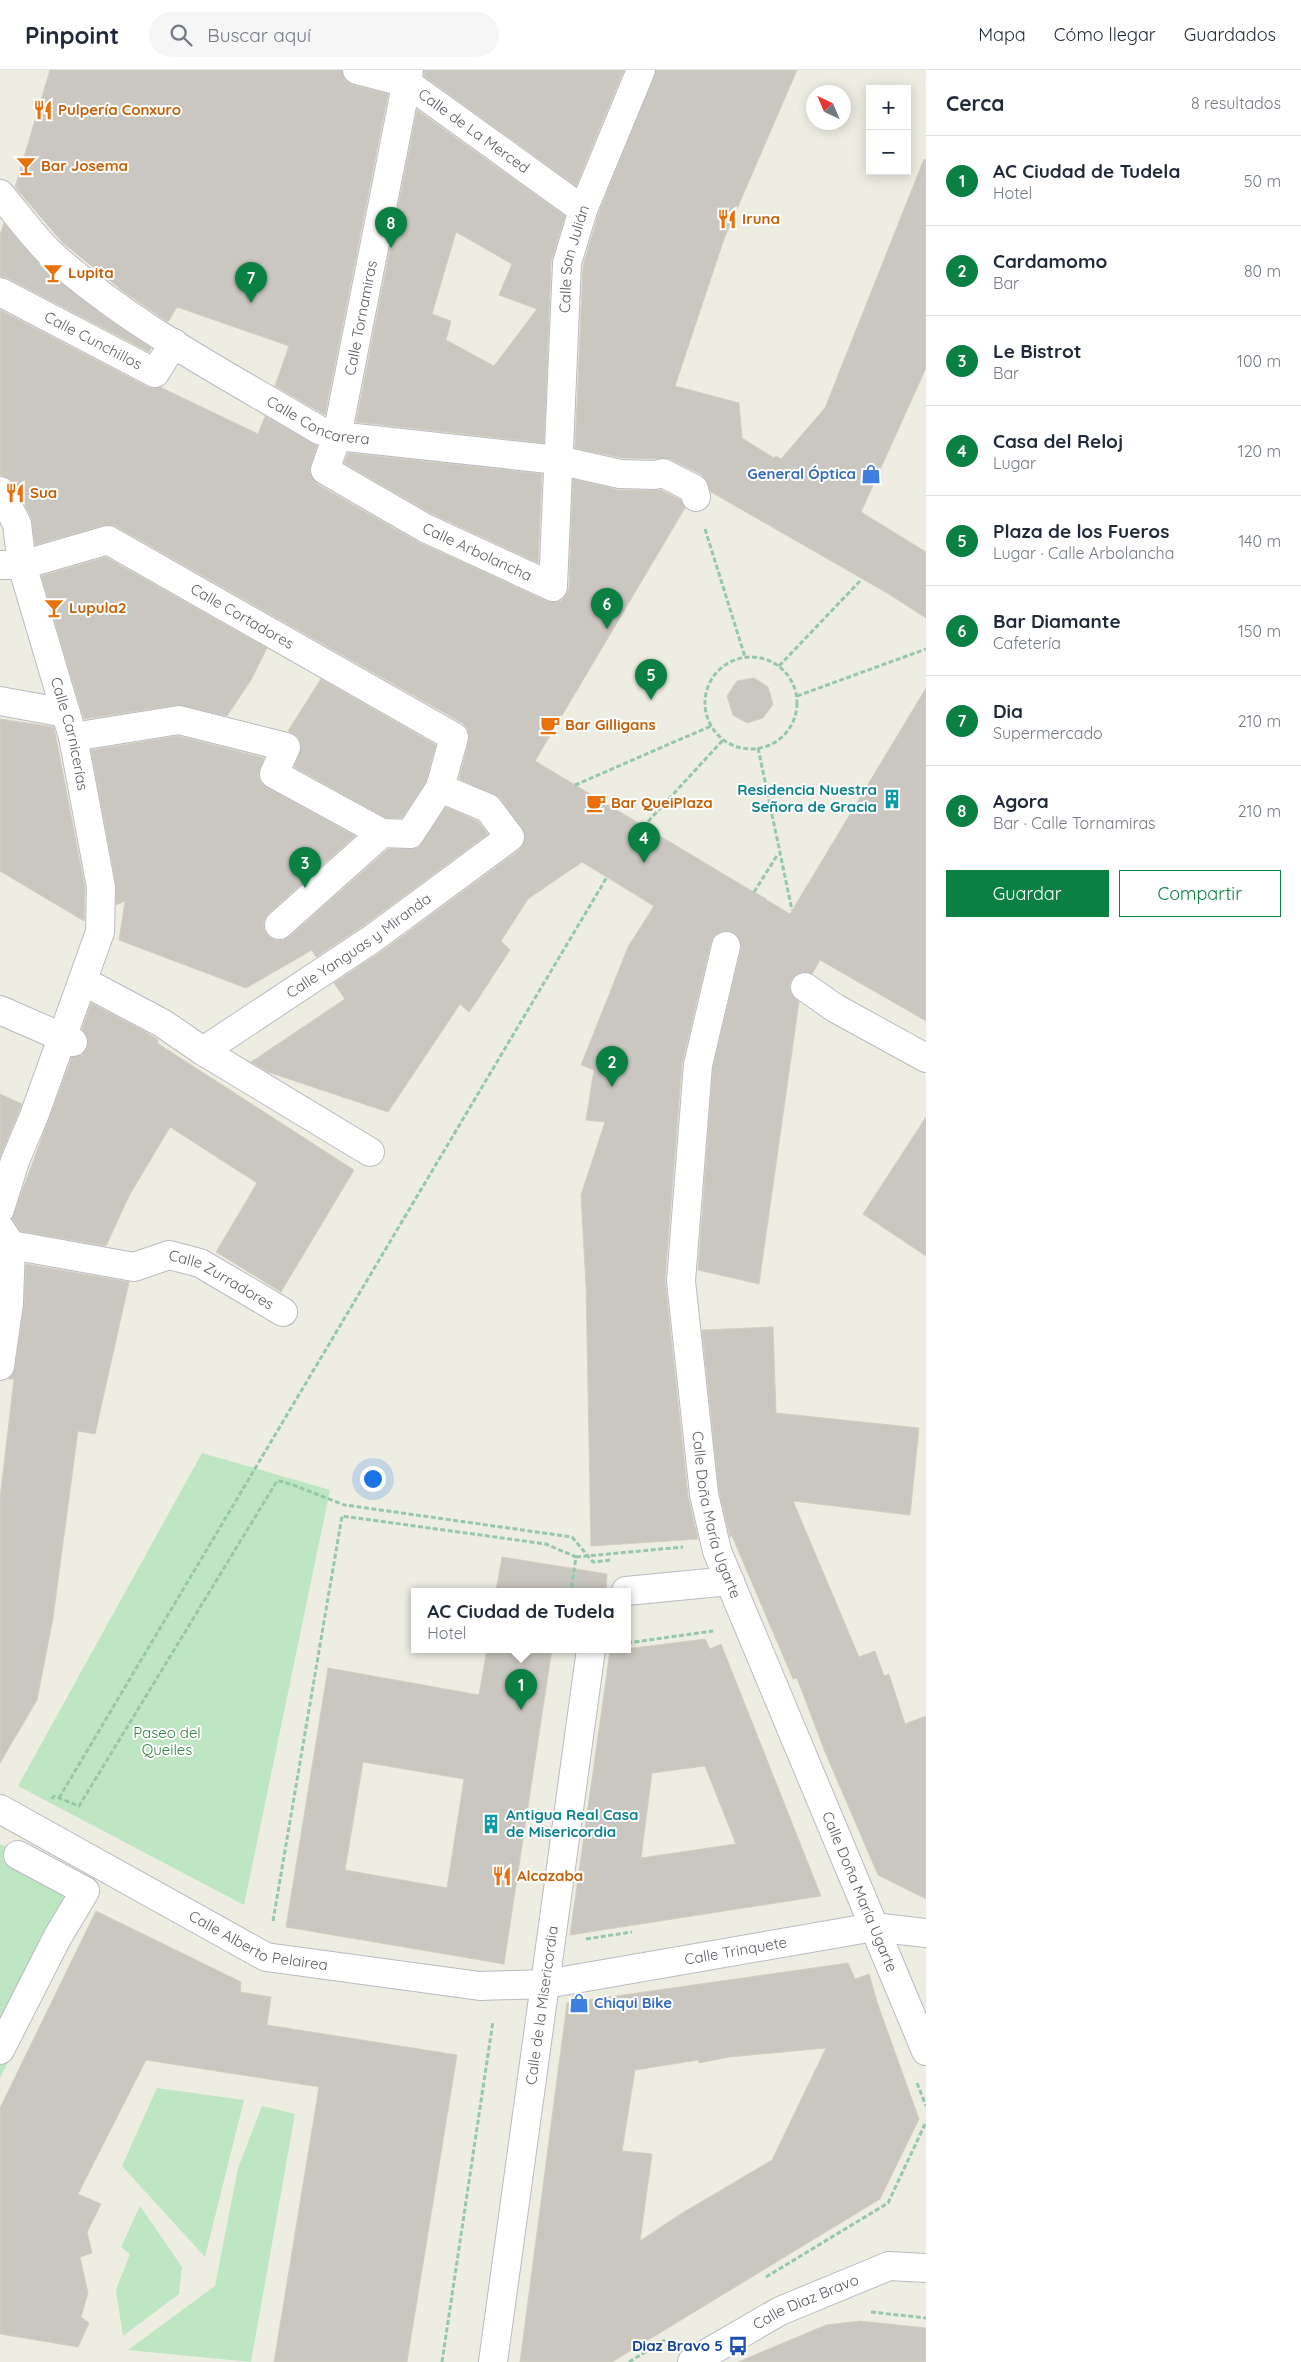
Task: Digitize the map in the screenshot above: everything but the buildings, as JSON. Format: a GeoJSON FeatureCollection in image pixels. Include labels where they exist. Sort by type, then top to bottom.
{"type":"FeatureCollection","features":[{"type":"Feature","properties":{"kind":"street","name":"Calle de La Merced"},"geometry":{"type":"LineString","coordinates":[[357,70],[408,76],[583,210]]}},
{"type":"Feature","properties":{"kind":"street","name":"Calle San Julián"},"geometry":{"type":"LineString","coordinates":[[558,460],[567,264],[583,210],[641,70]]}},
{"type":"Feature","properties":{"kind":"street","name":"Calle Tornamiras"},"geometry":{"type":"LineString","coordinates":[[338,436],[408,76]]}},
{"type":"Feature","properties":{"kind":"street","name":"Calle Concarera"},"geometry":{"type":"LineString","coordinates":[[0,194],[51,254],[104,298],[174,344],[320,430],[338,436],[558,460],[620,474],[654,476],[663,473],[694,489],[696,497]]}},
{"type":"Feature","properties":{"kind":"street","name":"Calle Cunchillos"},"geometry":{"type":"LineString","coordinates":[[0,292],[155,373],[174,344]]}},
{"type":"Feature","properties":{"kind":"street","name":"Calle Arbolancha"},"geometry":{"type":"LineString","coordinates":[[338,436],[324,470],[425,528],[553,587],[558,460]]}},
{"type":"Feature","properties":{"kind":"street","name":"Calle Carnicerías"},"geometry":{"type":"LineString","coordinates":[[0,491],[17,524],[11,565],[69,725],[102,887],[100,931],[84,981]]}},
{"type":"Feature","properties":{"kind":"street","name":"Calle Cortadores"},"geometry":{"type":"LineString","coordinates":[[11,565],[108,540],[454,737],[440,788]]}},
{"type":"Feature","properties":{"kind":"street"},"geometry":{"type":"LineString","coordinates":[[0,701],[69,725],[179,720],[286,747],[274,774],[382,833],[410,834],[440,788]]}},
{"type":"Feature","properties":{"kind":"street","name":"Calle Yanguas y Miranda"},"geometry":{"type":"LineString","coordinates":[[203,1051],[372,939],[510,837],[488,808],[440,788]]}},
{"type":"Feature","properties":{"kind":"street"},"geometry":{"type":"LineString","coordinates":[[279,925],[382,833]]}},
{"type":"Feature","properties":{"kind":"street","name":"Calle Doña María Ugarte"},"geometry":{"type":"LineString","coordinates":[[726,946],[698,1065],[681,1281],[704,1494],[716,1544],[730,1581],[926,2051]]}},
{"type":"Feature","properties":{"kind":"street"},"geometry":{"type":"LineString","coordinates":[[0,1209],[15,1161],[67,1040],[84,981],[162,1023],[203,1051],[370,1152]]}},
{"type":"Feature","properties":{"kind":"street"},"geometry":{"type":"LineString","coordinates":[[805,987],[835,1008],[926,1058]]}},
{"type":"Feature","properties":{"kind":"street"},"geometry":{"type":"LineString","coordinates":[[0,1010],[67,1040]]}},
{"type":"Feature","properties":{"kind":"street","name":"Calle Zurradores"},"geometry":{"type":"LineString","coordinates":[[1,1351],[9,1303],[6,1237],[134,1267],[169,1255],[200,1263],[283,1312]]}},
{"type":"Feature","properties":{"kind":"street"},"geometry":{"type":"LineString","coordinates":[[631,1591],[730,1581]]}},
{"type":"Feature","properties":{"kind":"street","name":"Calle de la Misericordia"},"geometry":{"type":"LineString","coordinates":[[493,2362],[591,1653]]}},
{"type":"Feature","properties":{"kind":"street","name":"Calle Alberto Pelairea"},"geometry":{"type":"LineString","coordinates":[[0,1809],[266,1957],[480,1986],[546,1984]]}},
{"type":"Feature","properties":{"kind":"street"},"geometry":{"type":"LineString","coordinates":[[0,2050],[57,1938],[85,1891],[18,1855]]}},
{"type":"Feature","properties":{"kind":"street","name":"Calle Trinquete"},"geometry":{"type":"LineString","coordinates":[[546,1984],[874,1927],[926,1933]]}},
{"type":"Feature","properties":{"kind":"street","name":"Calle Diaz Bravo"},"geometry":{"type":"LineString","coordinates":[[692,2362],[782,2310],[889,2266],[926,2268]]}},
{"type":"Feature","properties":{"kind":"path"},"geometry":{"type":"LineString","coordinates":[[696,497],[745,657]]}},
{"type":"Feature","properties":{"kind":"path"},"geometry":{"type":"LineString","coordinates":[[779,666],[860,580]]}},
{"type":"Feature","properties":{"kind":"path"},"geometry":{"type":"LineString","coordinates":[[797,696],[926,649]]}},
{"type":"Feature","properties":{"kind":"path"},"geometry":{"type":"LineString","coordinates":[[745,657],[763,658],[779,666],[791,680],[797,696],[795,714],[788,730],[774,743],[758,748],[739,747],[723,740],[711,726],[705,709],[706,691],[714,675],[728,663],[745,657]]}},
{"type":"Feature","properties":{"kind":"path"},"geometry":{"type":"LineString","coordinates":[[576,785],[711,726]]}},
{"type":"Feature","properties":{"kind":"path"},"geometry":{"type":"LineString","coordinates":[[644,827],[723,740]]}},
{"type":"Feature","properties":{"kind":"path"},"geometry":{"type":"LineString","coordinates":[[758,748],[778,854],[792,910]]}},
{"type":"Feature","properties":{"kind":"path"},"geometry":{"type":"LineString","coordinates":[[754,892],[778,854]]}},
{"type":"Feature","properties":{"kind":"path"},"geometry":{"type":"LineString","coordinates":[[59,1798],[607,877]]}},
{"type":"Feature","properties":{"kind":"path"},"geometry":{"type":"LineString","coordinates":[[32,1827],[54,1796],[79,1806],[277,1481],[292,1484],[320,1498],[345,1505],[572,1537],[593,1562]]}},
{"type":"Feature","properties":{"kind":"path"},"geometry":{"type":"LineString","coordinates":[[272,1926],[342,1516],[546,1544],[576,1557],[716,1544]]}},
{"type":"Feature","properties":{"kind":"path"},"geometry":{"type":"LineString","coordinates":[[571,1588],[576,1557]]}},
{"type":"Feature","properties":{"kind":"path"},"geometry":{"type":"LineString","coordinates":[[631,1642],[715,1631]]}},
{"type":"Feature","properties":{"kind":"path"},"geometry":{"type":"LineString","coordinates":[[579,1940],[635,1931]]}},
{"type":"Feature","properties":{"kind":"path"},"geometry":{"type":"LineString","coordinates":[[442,2362],[495,2021],[485,2020]]}},
{"type":"Feature","properties":{"kind":"path"},"geometry":{"type":"LineString","coordinates":[[916,2079],[926,2106]]}},
{"type":"Feature","properties":{"kind":"path"},"geometry":{"type":"LineString","coordinates":[[763,2279],[888,2203],[926,2122]]}},
{"type":"Feature","properties":{"kind":"path"},"geometry":{"type":"LineString","coordinates":[[629,2362],[671,2336]]}},
{"type":"Feature","properties":{"kind":"green space","name":"Paseo del Queiles"},"geometry":{"type":"Polygon","coordinates":[[[202,1453],[330,1490],[244,1905],[18,1786],[202,1453]]]}},
{"type":"Feature","properties":{"kind":"green space"},"geometry":{"type":"Polygon","coordinates":[[[0,1844],[93,1890],[0,2078],[0,1844]]]}},
{"type":"Feature","properties":{"kind":"green space"},"geometry":{"type":"Polygon","coordinates":[[[157,2088],[244,2100],[205,2257],[122,2166],[157,2088]]]}},
{"type":"Feature","properties":{"kind":"green space"},"geometry":{"type":"Polygon","coordinates":[[[262,2106],[295,2114],[251,2362],[128,2350],[215,2286],[238,2168],[262,2106]]]}},
{"type":"Feature","properties":{"kind":"green space"},"geometry":{"type":"Polygon","coordinates":[[[140,2206],[182,2267],[179,2294],[123,2336],[116,2290],[130,2254],[121,2247],[140,2206]]]}},
{"type":"Feature","properties":{"kind":"tunnel"},"geometry":{"type":"LineString","coordinates":[[510,837],[575,785]]}},
{"type":"Feature","properties":{"kind":"tunnel"},"geometry":{"type":"LineString","coordinates":[[726,946],[754,892]]}},
{"type":"Feature","properties":{"kind":"place","name":"Pulpería Conxuro"},"geometry":{"type":"Point","coordinates":[43,110]}},
{"type":"Feature","properties":{"kind":"place","name":"Bar Josema"},"geometry":{"type":"Point","coordinates":[26,166]}},
{"type":"Feature","properties":{"kind":"place","name":"Iruna"},"geometry":{"type":"Point","coordinates":[727,219]}},
{"type":"Feature","properties":{"kind":"place","name":"Agora"},"geometry":{"type":"Point","coordinates":[391,248]}},
{"type":"Feature","properties":{"kind":"place","name":"Lupita"},"geometry":{"type":"Point","coordinates":[53,273]}},
{"type":"Feature","properties":{"kind":"place","name":"Dia"},"geometry":{"type":"Point","coordinates":[251,303]}},
{"type":"Feature","properties":{"kind":"place","name":"General Óptica"},"geometry":{"type":"Point","coordinates":[871,474]}},
{"type":"Feature","properties":{"kind":"place","name":"Sua"},"geometry":{"type":"Point","coordinates":[15,493]}},
{"type":"Feature","properties":{"kind":"place","name":"Lupula2"},"geometry":{"type":"Point","coordinates":[54,608]}},
{"type":"Feature","properties":{"kind":"place","name":"Bar Diamante"},"geometry":{"type":"Point","coordinates":[607,629]}},
{"type":"Feature","properties":{"kind":"place","name":"Plaza de los Fueros"},"geometry":{"type":"Point","coordinates":[651,700]}},
{"type":"Feature","properties":{"kind":"place","name":"Bar Gilligans"},"geometry":{"type":"Point","coordinates":[550,725]}},
{"type":"Feature","properties":{"kind":"place","name":"Residencia Nuestra Señora de Gracia"},"geometry":{"type":"Point","coordinates":[892,799]}},
{"type":"Feature","properties":{"kind":"place","name":"Bar QueiPlaza"},"geometry":{"type":"Point","coordinates":[596,803]}},
{"type":"Feature","properties":{"kind":"place","name":"Casa del Reloj"},"geometry":{"type":"Point","coordinates":[644,863]}},
{"type":"Feature","properties":{"kind":"place","name":"Le Bistrot"},"geometry":{"type":"Point","coordinates":[305,888]}},
{"type":"Feature","properties":{"kind":"place","name":"Cardamomo"},"geometry":{"type":"Point","coordinates":[612,1087]}},
{"type":"Feature","properties":{"kind":"place","name":"AC Ciudad de Tudela"},"geometry":{"type":"Point","coordinates":[521,1710]}},
{"type":"Feature","properties":{"kind":"place","name":"Antigua Real Casa de Misericordia"},"geometry":{"type":"Point","coordinates":[491,1824]}},
{"type":"Feature","properties":{"kind":"place","name":"Alcazaba"},"geometry":{"type":"Point","coordinates":[502,1876]}},
{"type":"Feature","properties":{"kind":"place","name":"Chiqui Bike"},"geometry":{"type":"Point","coordinates":[579,2003]}},
{"type":"Feature","properties":{"kind":"place","name":"Diaz Bravo 5"},"geometry":{"type":"Point","coordinates":[738,2346]}}]}
